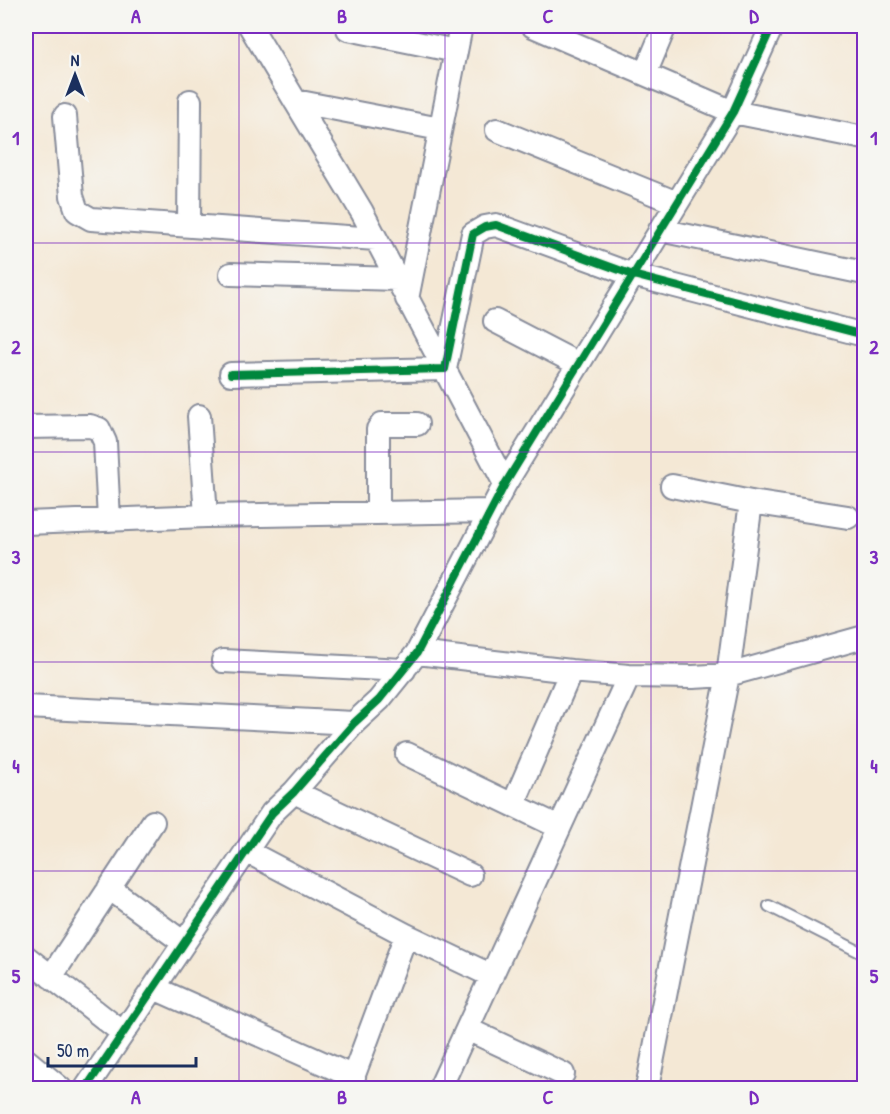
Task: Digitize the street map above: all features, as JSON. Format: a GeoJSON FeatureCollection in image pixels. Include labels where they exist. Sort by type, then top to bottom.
{"type":"FeatureCollection","features":[{"type":"Feature","properties":{"kind":"street"},"geometry":{"type":"LineString","coordinates":[[250,26],[376,238],[505,484]]}},
{"type":"Feature","properties":{"kind":"street"},"geometry":{"type":"LineString","coordinates":[[402,289],[440,129],[461,26]]}},
{"type":"Feature","properties":{"kind":"street"},"geometry":{"type":"LineString","coordinates":[[533,26],[560,31],[645,74],[733,112],[864,138]]}},
{"type":"Feature","properties":{"kind":"street"},"geometry":{"type":"LineString","coordinates":[[645,74],[665,26]]}},
{"type":"Feature","properties":{"kind":"street"},"geometry":{"type":"LineString","coordinates":[[86,1089],[272,813],[294,792],[354,723],[379,700],[411,661],[505,484],[733,112],[772,26]]}},
{"type":"Feature","properties":{"kind":"street"},"geometry":{"type":"LineString","coordinates":[[348,29],[456,51]]}},
{"type":"Feature","properties":{"kind":"street"},"geometry":{"type":"LineString","coordinates":[[189,225],[190,101]]}},
{"type":"Feature","properties":{"kind":"street"},"geometry":{"type":"LineString","coordinates":[[295,101],[440,129]]}},
{"type":"Feature","properties":{"kind":"street"},"geometry":{"type":"LineString","coordinates":[[65,116],[72,196],[77,211],[91,219],[376,238]]}},
{"type":"Feature","properties":{"kind":"street"},"geometry":{"type":"LineString","coordinates":[[497,129],[677,203]]}},
{"type":"Feature","properties":{"kind":"street"},"geometry":{"type":"LineString","coordinates":[[445,369],[473,234],[485,227],[496,225],[633,275],[864,335]]}},
{"type":"Feature","properties":{"kind":"street"},"geometry":{"type":"LineString","coordinates":[[660,230],[864,273]]}},
{"type":"Feature","properties":{"kind":"street"},"geometry":{"type":"LineString","coordinates":[[231,274],[402,289]]}},
{"type":"Feature","properties":{"kind":"street"},"geometry":{"type":"LineString","coordinates":[[495,321],[578,364]]}},
{"type":"Feature","properties":{"kind":"street"},"geometry":{"type":"LineString","coordinates":[[231,374],[445,369]]}},
{"type":"Feature","properties":{"kind":"street"},"geometry":{"type":"LineString","coordinates":[[199,416],[206,516]]}},
{"type":"Feature","properties":{"kind":"street"},"geometry":{"type":"LineString","coordinates":[[378,513],[378,429],[382,424],[417,424]]}},
{"type":"Feature","properties":{"kind":"street"},"geometry":{"type":"LineString","coordinates":[[26,428],[90,426],[99,429],[105,442],[109,520]]}},
{"type":"Feature","properties":{"kind":"street"},"geometry":{"type":"LineString","coordinates":[[672,486],[751,502],[848,517]]}},
{"type":"Feature","properties":{"kind":"street"},"geometry":{"type":"LineString","coordinates":[[647,1089],[728,675],[751,502]]}},
{"type":"Feature","properties":{"kind":"street"},"geometry":{"type":"LineString","coordinates":[[26,523],[206,516],[491,511]]}},
{"type":"Feature","properties":{"kind":"street"},"geometry":{"type":"LineString","coordinates":[[223,661],[411,661],[629,676],[693,677],[728,675],[864,637]]}},
{"type":"Feature","properties":{"kind":"street"},"geometry":{"type":"LineString","coordinates":[[513,805],[571,672]]}},
{"type":"Feature","properties":{"kind":"street"},"geometry":{"type":"LineString","coordinates":[[440,1089],[629,676]]}},
{"type":"Feature","properties":{"kind":"street"},"geometry":{"type":"LineString","coordinates":[[26,707],[354,723]]}},
{"type":"Feature","properties":{"kind":"street"},"geometry":{"type":"LineString","coordinates":[[407,754],[559,827]]}},
{"type":"Feature","properties":{"kind":"street"},"geometry":{"type":"LineString","coordinates":[[294,792],[470,875]]}},
{"type":"Feature","properties":{"kind":"street"},"geometry":{"type":"LineString","coordinates":[[51,977],[153,822]]}},
{"type":"Feature","properties":{"kind":"street"},"geometry":{"type":"LineString","coordinates":[[246,851],[406,935],[492,976]]}},
{"type":"Feature","properties":{"kind":"street"},"geometry":{"type":"LineString","coordinates":[[109,888],[184,943]]}},
{"type":"Feature","properties":{"kind":"street"},"geometry":{"type":"LineString","coordinates":[[154,988],[352,1083],[406,935]]}},
{"type":"Feature","properties":{"kind":"street"},"geometry":{"type":"LineString","coordinates":[[26,957],[123,1033]]}},
{"type":"Feature","properties":{"kind":"street"},"geometry":{"type":"LineString","coordinates":[[467,1029],[562,1074]]}},
{"type":"Feature","properties":{"kind":"street"},"geometry":{"type":"LineString","coordinates":[[26,1060],[60,1089]]}},
{"type":"Feature","properties":{"kind":"lane"},"geometry":{"type":"LineString","coordinates":[[769,906],[864,954]]}},
{"type":"Feature","properties":{"kind":"cycle path"},"geometry":{"type":"LineString","coordinates":[[86,1088],[272,813],[294,792],[354,723],[379,700],[417,653],[505,484],[733,112],[772,26]]}},
{"type":"Feature","properties":{"kind":"cycle path"},"geometry":{"type":"LineString","coordinates":[[231,374],[445,369],[473,234],[485,227],[496,225],[633,275],[864,335]]}}]}
